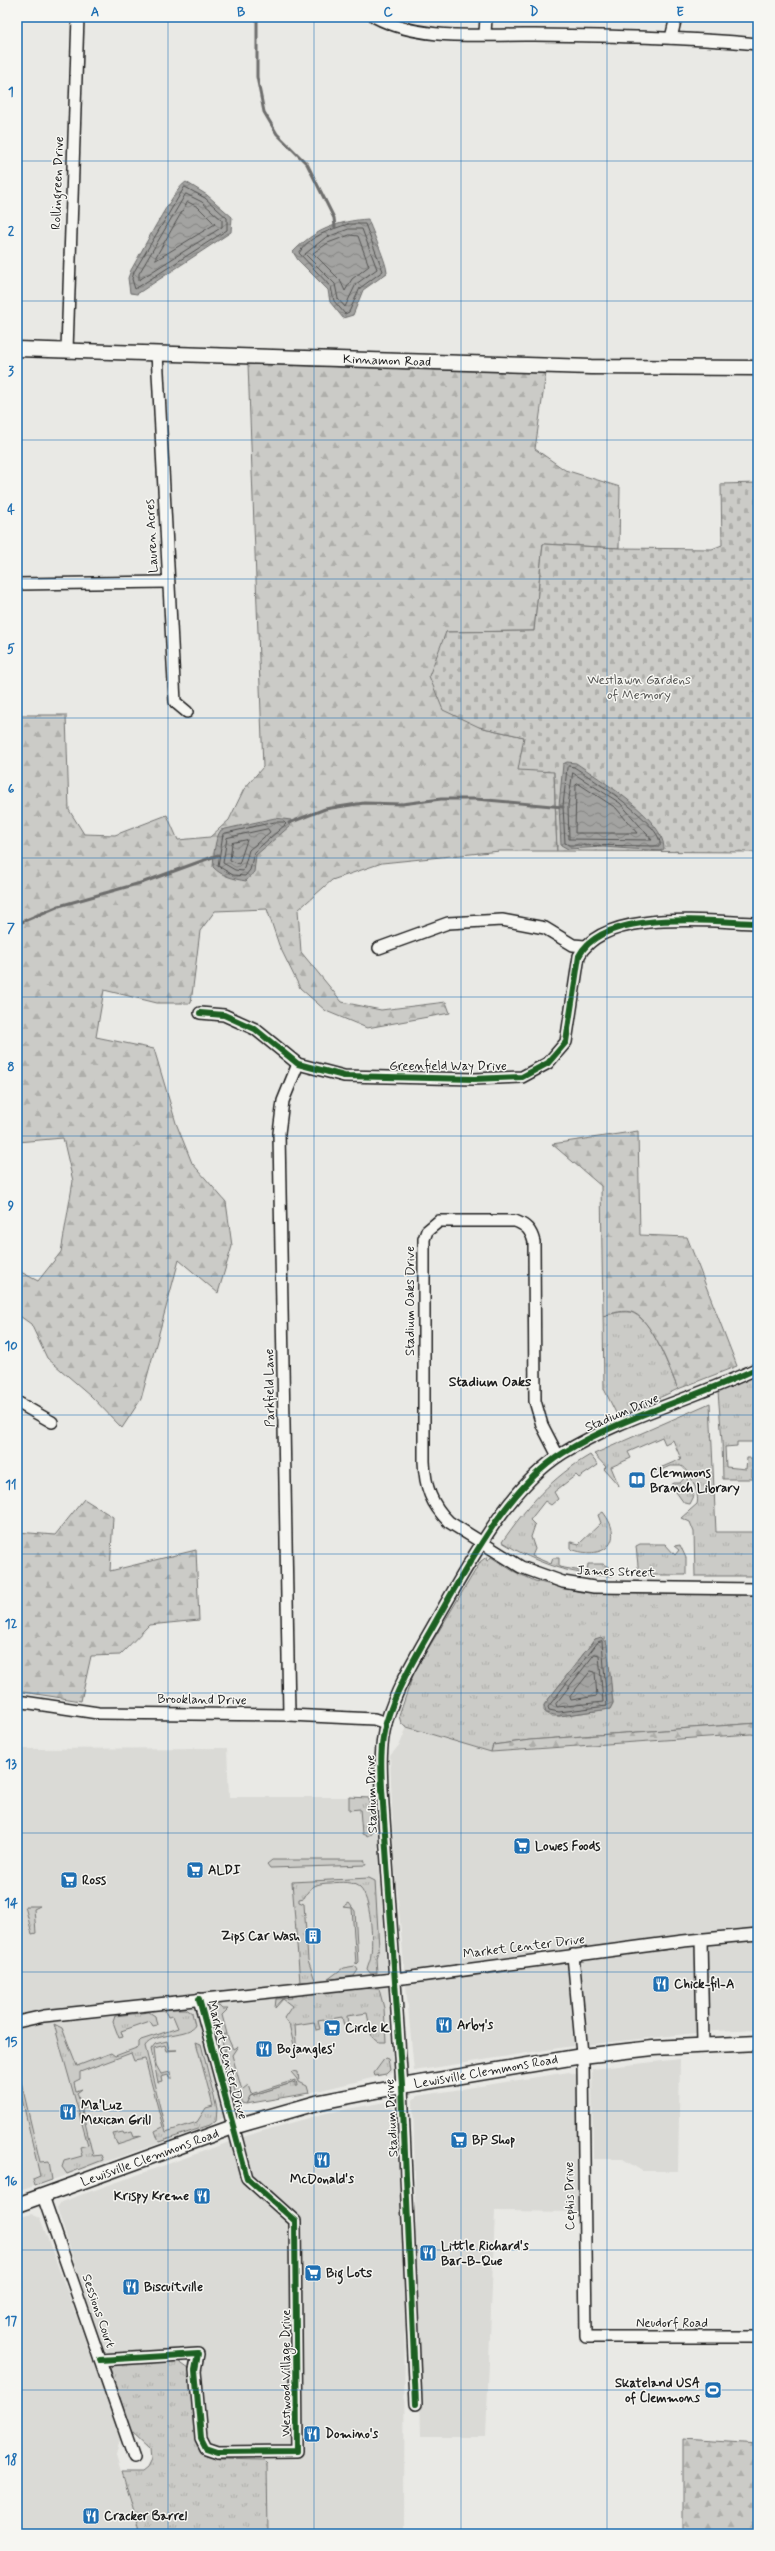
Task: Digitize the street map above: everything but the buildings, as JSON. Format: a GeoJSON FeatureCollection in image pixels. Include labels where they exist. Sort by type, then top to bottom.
{"type":"FeatureCollection","features":[{"type":"Feature","properties":{"kind":"main road","name":"Kinnamon Road"},"geometry":{"type":"LineString","coordinates":[[17,349],[591,367],[758,368]]}},
{"type":"Feature","properties":{"kind":"main road","name":"Lewisville Clemmons Road"},"geometry":{"type":"LineString","coordinates":[[17,2205],[233,2128],[320,2102],[402,2086],[582,2056],[628,2050],[758,2043]]}},
{"type":"Feature","properties":{"kind":"street","name":"Rollingreen Drive"},"geometry":{"type":"LineString","coordinates":[[67,350],[78,17]]}},
{"type":"Feature","properties":{"kind":"street"},"geometry":{"type":"LineString","coordinates":[[375,17],[386,22],[429,33],[672,38],[758,44]]}},
{"type":"Feature","properties":{"kind":"street"},"geometry":{"type":"LineString","coordinates":[[485,34],[486,17]]}},
{"type":"Feature","properties":{"kind":"street"},"geometry":{"type":"LineString","coordinates":[[672,38],[676,17]]}},
{"type":"Feature","properties":{"kind":"street","name":"Lauren Acres"},"geometry":{"type":"LineString","coordinates":[[156,353],[175,702],[187,712]]}},
{"type":"Feature","properties":{"kind":"street"},"geometry":{"type":"LineString","coordinates":[[17,584],[168,582]]}},
{"type":"Feature","properties":{"kind":"street"},"geometry":{"type":"LineString","coordinates":[[379,948],[448,923],[502,920],[545,928],[573,945],[584,946],[614,928],[646,921],[758,923]]}},
{"type":"Feature","properties":{"kind":"street","name":"Greenfield Way Drive"},"geometry":{"type":"LineString","coordinates":[[200,1013],[224,1015],[255,1029],[298,1064],[344,1076],[474,1079],[522,1077],[548,1063],[566,1042],[579,956],[584,946]]}},
{"type":"Feature","properties":{"kind":"street","name":"Parkfield Lane"},"geometry":{"type":"LineString","coordinates":[[289,1715],[279,1133],[283,1101],[298,1064]]}},
{"type":"Feature","properties":{"kind":"street","name":"Stadium Oaks Drive"},"geometry":{"type":"LineString","coordinates":[[483,1544],[449,1522],[440,1513],[428,1493],[425,1479],[424,1239],[427,1231],[439,1221],[515,1221],[522,1224],[532,1235],[534,1242],[535,1401],[542,1425],[558,1456]]}},
{"type":"Feature","properties":{"kind":"street","name":"Stadium Drive"},"geometry":{"type":"LineString","coordinates":[[416,2404],[402,2086],[381,1774],[382,1747],[386,1723],[396,1693],[406,1675],[483,1544],[525,1486],[558,1456],[626,1422],[758,1368]]}},
{"type":"Feature","properties":{"kind":"street"},"geometry":{"type":"LineString","coordinates":[[17,1402],[52,1422]]}},
{"type":"Feature","properties":{"kind":"street","name":"James Street"},"geometry":{"type":"LineString","coordinates":[[483,1544],[532,1572],[575,1585],[758,1589]]}},
{"type":"Feature","properties":{"kind":"street","name":"Brookland Drive"},"geometry":{"type":"LineString","coordinates":[[17,1701],[98,1713],[289,1715],[374,1719],[386,1723]]}},
{"type":"Feature","properties":{"kind":"street","name":"Market Center Drive"},"geometry":{"type":"LineString","coordinates":[[17,2022],[44,2016],[394,1979],[701,1939],[758,1934]]}},
{"type":"Feature","properties":{"kind":"street"},"geometry":{"type":"LineString","coordinates":[[701,1939],[703,2045]]}},
{"type":"Feature","properties":{"kind":"street","name":"Cephis Drive"},"geometry":{"type":"LineString","coordinates":[[573,1955],[582,2056],[586,2336]]}},
{"type":"Feature","properties":{"kind":"street","name":"Market Center Drive"},"geometry":{"type":"LineString","coordinates":[[199,1999],[233,2128]]}},
{"type":"Feature","properties":{"kind":"street","name":"Westwood Village Drive"},"geometry":{"type":"LineString","coordinates":[[100,2360],[198,2354],[195,2370],[201,2438],[206,2448],[218,2452],[297,2451],[295,2221],[247,2178],[233,2128]]}},
{"type":"Feature","properties":{"kind":"street","name":"Sessions Court"},"geometry":{"type":"LineString","coordinates":[[43,2196],[134,2458]]}},
{"type":"Feature","properties":{"kind":"street","name":"Neudorf Road"},"geometry":{"type":"LineString","coordinates":[[586,2336],[758,2337]]}},
{"type":"Feature","properties":{"kind":"shaded area"},"geometry":{"type":"Polygon","coordinates":[[[407,1727],[491,1752],[616,1742],[751,1734],[758,1735],[758,2029],[715,2031],[565,2047],[414,2071],[394,1857],[390,1756],[400,1744],[407,1727]]]}},
{"type":"Feature","properties":{"kind":"shaded area"},"geometry":{"type":"Polygon","coordinates":[[[227,1748],[229,1797],[375,1797],[393,2073],[300,2095],[248,2102],[210,2126],[17,2192],[17,1749],[227,1748]]]}},
{"type":"Feature","properties":{"kind":"shaded area"},"geometry":{"type":"Polygon","coordinates":[[[680,2059],[678,2171],[642,2171],[623,2159],[593,2159],[592,2069],[680,2059]]]}},
{"type":"Feature","properties":{"kind":"shaded area"},"geometry":{"type":"Polygon","coordinates":[[[569,2072],[577,2075],[580,2084],[579,2212],[495,2211],[486,2437],[421,2437],[413,2100],[417,2096],[569,2072]]]}},
{"type":"Feature","properties":{"kind":"shaded area"},"geometry":{"type":"Polygon","coordinates":[[[386,2102],[393,2105],[405,2252],[404,2534],[268,2534],[267,2463],[264,2460],[219,2459],[205,2452],[189,2369],[195,2349],[111,2353],[103,2350],[57,2208],[61,2202],[252,2134],[326,2113],[386,2102]]]}},
{"type":"Feature","properties":{"kind":"shaded area"},"geometry":{"type":"Polygon","coordinates":[[[31,2214],[40,2218],[98,2374],[120,2439],[116,2456],[140,2534],[17,2534],[17,2218],[31,2214]]]}},
{"type":"Feature","properties":{"kind":"green space"},"geometry":{"type":"Polygon","coordinates":[[[248,364],[546,373],[535,449],[565,470],[620,487],[619,548],[543,544],[534,631],[446,632],[479,727],[524,737],[554,772],[557,851],[500,851],[382,863],[332,880],[298,910],[301,952],[342,1002],[381,1010],[446,1002],[450,1013],[367,1028],[326,1011],[300,988],[279,945],[267,909],[215,911],[200,931],[191,1003],[157,1003],[104,990],[96,1037],[154,1049],[176,1123],[192,1163],[226,1202],[232,1246],[218,1293],[179,1260],[141,1399],[122,1428],[90,1395],[47,1358],[31,1324],[17,1314],[17,1270],[38,1281],[61,1252],[73,1181],[63,1138],[17,1142],[17,715],[66,715],[69,810],[84,834],[115,835],[167,815],[178,840],[210,837],[229,820],[244,789],[263,767],[248,364]]]}},
{"type":"Feature","properties":{"kind":"green space","name":"Westlawn Gardens of Memory"},"geometry":{"type":"Polygon","coordinates":[[[758,483],[758,852],[557,851],[554,772],[518,770],[524,737],[479,727],[443,710],[429,676],[446,632],[534,631],[543,544],[619,548],[712,549],[722,545],[721,484],[758,483]]]}},
{"type":"Feature","properties":{"kind":"green space"},"geometry":{"type":"Polygon","coordinates":[[[638,1131],[640,1235],[687,1237],[737,1366],[678,1389],[660,1347],[648,1326],[641,1318],[634,1313],[627,1311],[603,1316],[601,1186],[552,1144],[638,1131]]]}},
{"type":"Feature","properties":{"kind":"green space"},"geometry":{"type":"Polygon","coordinates":[[[619,1312],[633,1313],[642,1319],[655,1337],[678,1389],[618,1417],[604,1389],[603,1316],[619,1312]]]}},
{"type":"Feature","properties":{"kind":"green space"},"geometry":{"type":"Polygon","coordinates":[[[758,1373],[758,1442],[737,1442],[737,1446],[725,1447],[726,1467],[746,1469],[747,1458],[752,1458],[752,1477],[758,1479],[723,1479],[718,1392],[758,1373]]]}},
{"type":"Feature","properties":{"kind":"green space"},"geometry":{"type":"Polygon","coordinates":[[[710,1403],[716,1532],[758,1532],[758,1576],[695,1576],[694,1532],[690,1522],[681,1518],[697,1504],[698,1500],[694,1483],[688,1473],[681,1466],[670,1466],[654,1473],[653,1471],[681,1459],[673,1440],[665,1444],[662,1437],[628,1452],[631,1458],[611,1467],[619,1486],[604,1469],[606,1467],[594,1454],[710,1403]]]}},
{"type":"Feature","properties":{"kind":"green space"},"geometry":{"type":"Polygon","coordinates":[[[590,1455],[598,1465],[579,1478],[576,1475],[554,1492],[558,1499],[551,1505],[545,1501],[530,1520],[535,1525],[531,1537],[535,1549],[532,1556],[551,1564],[553,1558],[559,1558],[559,1567],[587,1572],[588,1564],[603,1564],[612,1569],[613,1576],[568,1571],[528,1556],[502,1542],[521,1516],[541,1493],[564,1473],[590,1455]]]}},
{"type":"Feature","properties":{"kind":"green space"},"geometry":{"type":"Polygon","coordinates":[[[686,1476],[694,1496],[690,1504],[684,1503],[671,1485],[674,1483],[680,1483],[686,1476]]]}},
{"type":"Feature","properties":{"kind":"green space"},"geometry":{"type":"Polygon","coordinates":[[[84,1499],[113,1517],[110,1571],[196,1550],[199,1620],[149,1625],[120,1655],[91,1656],[81,1701],[17,1691],[17,1532],[55,1535],[84,1499]]]}},
{"type":"Feature","properties":{"kind":"green space"},"geometry":{"type":"Polygon","coordinates":[[[603,1512],[610,1523],[612,1533],[612,1540],[608,1547],[601,1551],[592,1553],[571,1549],[571,1542],[579,1544],[601,1523],[598,1515],[603,1512]]]}},
{"type":"Feature","properties":{"kind":"green space"},"geometry":{"type":"Polygon","coordinates":[[[640,1544],[665,1544],[675,1555],[679,1550],[674,1546],[680,1545],[686,1558],[686,1575],[639,1575],[636,1546],[640,1544]]]}},
{"type":"Feature","properties":{"kind":"green space"},"geometry":{"type":"Polygon","coordinates":[[[488,1556],[486,1560],[488,1561],[491,1557],[513,1571],[535,1581],[581,1592],[758,1594],[758,1723],[530,1740],[493,1745],[491,1752],[407,1727],[401,1723],[399,1716],[414,1672],[481,1561],[488,1556]],[[605,1638],[595,1639],[544,1705],[544,1711],[551,1716],[559,1716],[610,1709],[613,1703],[605,1638]]]}},
{"type":"Feature","properties":{"kind":"green space"},"geometry":{"type":"Polygon","coordinates":[[[758,1723],[758,1735],[751,1734],[491,1752],[493,1745],[530,1740],[758,1723]]]}},
{"type":"Feature","properties":{"kind":"green space"},"geometry":{"type":"Polygon","coordinates":[[[349,1797],[369,1798],[371,1834],[367,1836],[362,1834],[360,1809],[349,1810],[349,1797]]]}},
{"type":"Feature","properties":{"kind":"green space"},"geometry":{"type":"Polygon","coordinates":[[[272,1860],[364,1860],[366,1865],[270,1868],[267,1864],[272,1860]]]}},
{"type":"Feature","properties":{"kind":"green space"},"geometry":{"type":"Polygon","coordinates":[[[369,1878],[375,1881],[379,1948],[376,1958],[377,1973],[370,1973],[367,1969],[372,1948],[369,1910],[364,1893],[354,1884],[338,1882],[314,1886],[304,1898],[299,1899],[299,1902],[304,1904],[308,1960],[315,1980],[313,1982],[300,1982],[292,1882],[369,1878]]]}},
{"type":"Feature","properties":{"kind":"green space"},"geometry":{"type":"Polygon","coordinates":[[[349,1903],[355,1911],[358,1962],[356,1964],[352,1908],[343,1907],[349,1903]]]}},
{"type":"Feature","properties":{"kind":"green space"},"geometry":{"type":"Polygon","coordinates":[[[25,1906],[40,1906],[34,1909],[36,1933],[32,1934],[25,1906]]]}},
{"type":"Feature","properties":{"kind":"green space"},"geometry":{"type":"Polygon","coordinates":[[[355,1966],[358,1970],[354,1976],[327,1980],[343,1968],[355,1966]]]}},
{"type":"Feature","properties":{"kind":"green space"},"geometry":{"type":"Polygon","coordinates":[[[358,1988],[379,1989],[384,2008],[386,2042],[379,2042],[372,2037],[367,2013],[347,2016],[348,2025],[344,2026],[342,2017],[318,2021],[320,2029],[316,2030],[314,2022],[295,2025],[297,2058],[289,2024],[284,2018],[292,2006],[283,1999],[275,2008],[276,1999],[292,1998],[291,1995],[358,1988]]]}},
{"type":"Feature","properties":{"kind":"green space"},"geometry":{"type":"Polygon","coordinates":[[[219,2006],[222,2009],[228,2009],[222,2015],[227,2034],[221,2035],[214,2008],[219,2006]]]}},
{"type":"Feature","properties":{"kind":"green space"},"geometry":{"type":"Polygon","coordinates":[[[168,2009],[186,2009],[192,2013],[195,2025],[192,2029],[186,2031],[156,2038],[145,2046],[166,2132],[197,2122],[206,2108],[213,2106],[196,2042],[201,2044],[217,2109],[216,2120],[210,2125],[159,2142],[155,2131],[163,2127],[145,2059],[134,2061],[131,2053],[80,2072],[80,2079],[74,2082],[76,2091],[82,2089],[77,2093],[80,2102],[86,2103],[88,2106],[82,2110],[93,2156],[101,2155],[103,2160],[67,2174],[62,2167],[64,2161],[82,2156],[80,2147],[88,2145],[54,2024],[62,2028],[77,2066],[111,2053],[115,2056],[139,2047],[139,2042],[141,2040],[178,2028],[173,2016],[168,2017],[165,2011],[168,2009]]]}},
{"type":"Feature","properties":{"kind":"green space"},"geometry":{"type":"Polygon","coordinates":[[[149,2012],[155,2016],[157,2025],[153,2026],[150,2021],[121,2031],[123,2037],[119,2038],[113,2022],[115,2016],[149,2012]]]}},
{"type":"Feature","properties":{"kind":"green space"},"geometry":{"type":"Polygon","coordinates":[[[227,2036],[233,2049],[238,2046],[232,2055],[241,2087],[243,2089],[248,2085],[251,2094],[295,2080],[295,2082],[250,2096],[246,2104],[242,2103],[235,2092],[221,2037],[227,2036]]]}},
{"type":"Feature","properties":{"kind":"green space"},"geometry":{"type":"Polygon","coordinates":[[[167,2041],[169,2050],[177,2050],[167,2051],[165,2045],[154,2048],[156,2065],[161,2074],[171,2072],[172,2078],[169,2078],[168,2075],[161,2077],[162,2081],[158,2082],[151,2049],[155,2044],[167,2041]]]}},
{"type":"Feature","properties":{"kind":"green space"},"geometry":{"type":"Polygon","coordinates":[[[385,2058],[388,2059],[390,2070],[386,2074],[375,2076],[374,2073],[385,2058]]]}},
{"type":"Feature","properties":{"kind":"green space"},"geometry":{"type":"Polygon","coordinates":[[[291,2072],[298,2072],[299,2082],[307,2086],[309,2093],[246,2104],[250,2096],[295,2082],[295,2086],[298,2086],[297,2079],[291,2072]]]}},
{"type":"Feature","properties":{"kind":"green space"},"geometry":{"type":"Polygon","coordinates":[[[17,2077],[20,2077],[40,2162],[49,2161],[52,2180],[35,2186],[33,2179],[40,2176],[17,2077]]]}},
{"type":"Feature","properties":{"kind":"green space"},"geometry":{"type":"Polygon","coordinates":[[[123,2132],[124,2134],[132,2132],[134,2137],[142,2136],[117,2144],[113,2134],[123,2132]]]}},
{"type":"Feature","properties":{"kind":"green space"},"geometry":{"type":"Polygon","coordinates":[[[175,2359],[189,2369],[205,2452],[219,2459],[264,2460],[267,2463],[268,2534],[140,2534],[122,2472],[142,2472],[147,2468],[151,2460],[150,2449],[130,2430],[110,2368],[115,2363],[175,2359]]]}},
{"type":"Feature","properties":{"kind":"green space"},"geometry":{"type":"Polygon","coordinates":[[[683,2439],[758,2444],[758,2534],[683,2534],[683,2439]]]}},
{"type":"Feature","properties":{"kind":"water"},"geometry":{"type":"Polygon","coordinates":[[[186,182],[207,195],[232,217],[231,232],[137,294],[130,293],[128,278],[131,270],[157,223],[174,196],[186,182]]]}},
{"type":"Feature","properties":{"kind":"water"},"geometry":{"type":"Polygon","coordinates":[[[368,219],[382,255],[387,273],[363,290],[353,315],[343,318],[330,302],[328,290],[298,260],[293,252],[309,238],[327,228],[347,222],[368,219]]]}},
{"type":"Feature","properties":{"kind":"water"},"geometry":{"type":"Polygon","coordinates":[[[567,762],[576,763],[614,789],[643,813],[654,825],[661,837],[664,849],[660,851],[603,847],[568,849],[561,845],[559,806],[563,764],[567,762]]]}},
{"type":"Feature","properties":{"kind":"water"},"geometry":{"type":"Polygon","coordinates":[[[275,818],[291,820],[290,826],[256,855],[254,872],[246,881],[224,875],[213,867],[216,843],[221,830],[275,818]]]}},
{"type":"Feature","properties":{"kind":"water"},"geometry":{"type":"Polygon","coordinates":[[[601,1637],[607,1644],[613,1703],[610,1709],[559,1716],[546,1713],[544,1705],[595,1639],[601,1637]]]}},
{"type":"Feature","properties":{"kind":"waterway"},"geometry":{"type":"LineString","coordinates":[[257,17],[257,77],[264,112],[277,134],[307,164],[334,218],[335,227]]}},
{"type":"Feature","properties":{"kind":"waterway"},"geometry":{"type":"LineString","coordinates":[[289,823],[325,809],[364,803],[402,804],[441,799],[476,799],[563,807]]}},
{"type":"Feature","properties":{"kind":"waterway"},"geometry":{"type":"LineString","coordinates":[[17,924],[59,906],[144,882],[218,855]]}},
{"type":"Feature","properties":{"kind":"cycle path"},"geometry":{"type":"LineString","coordinates":[[200,1013],[224,1015],[255,1029],[298,1064],[344,1076],[474,1079],[522,1077],[548,1063],[566,1042],[579,956],[592,941],[611,930],[634,924],[660,921],[687,920],[758,923]]}},
{"type":"Feature","properties":{"kind":"cycle path"},"geometry":{"type":"LineString","coordinates":[[416,2404],[402,2086],[382,1789],[381,1764],[386,1723],[408,1670],[476,1551],[507,1506],[543,1468],[563,1453],[610,1428],[758,1368]]}},
{"type":"Feature","properties":{"kind":"cycle path"},"geometry":{"type":"LineString","coordinates":[[100,2360],[198,2354],[195,2370],[201,2438],[206,2448],[218,2452],[297,2451],[295,2221],[247,2178],[199,1999]]}},
{"type":"Feature","properties":{"kind":"place","name":"Clemmons Branch Library"},"geometry":{"type":"Point","coordinates":[637,1480]}},
{"type":"Feature","properties":{"kind":"place","name":"Lowes Foods"},"geometry":{"type":"Point","coordinates":[522,1846]}},
{"type":"Feature","properties":{"kind":"place","name":"ALDI"},"geometry":{"type":"Point","coordinates":[195,1870]}},
{"type":"Feature","properties":{"kind":"place","name":"Ross"},"geometry":{"type":"Point","coordinates":[69,1880]}},
{"type":"Feature","properties":{"kind":"place","name":"Zips Car Wash"},"geometry":{"type":"Point","coordinates":[313,1936]}},
{"type":"Feature","properties":{"kind":"place","name":"Chick-fil-A"},"geometry":{"type":"Point","coordinates":[661,1984]}},
{"type":"Feature","properties":{"kind":"place","name":"Arby's"},"geometry":{"type":"Point","coordinates":[444,2025]}},
{"type":"Feature","properties":{"kind":"place","name":"Circle K"},"geometry":{"type":"Point","coordinates":[332,2028]}},
{"type":"Feature","properties":{"kind":"place","name":"Bojangles'"},"geometry":{"type":"Point","coordinates":[264,2049]}},
{"type":"Feature","properties":{"kind":"place","name":"Ma'Luz Mexican Grill"},"geometry":{"type":"Point","coordinates":[68,2112]}},
{"type":"Feature","properties":{"kind":"place","name":"BP Shop"},"geometry":{"type":"Point","coordinates":[459,2140]}},
{"type":"Feature","properties":{"kind":"place","name":"McDonald's"},"geometry":{"type":"Point","coordinates":[322,2160]}},
{"type":"Feature","properties":{"kind":"place","name":"Krispy Kreme"},"geometry":{"type":"Point","coordinates":[202,2196]}},
{"type":"Feature","properties":{"kind":"place","name":"Little Richard's Bar-B-Que"},"geometry":{"type":"Point","coordinates":[428,2253]}},
{"type":"Feature","properties":{"kind":"place","name":"Big Lots"},"geometry":{"type":"Point","coordinates":[313,2273]}},
{"type":"Feature","properties":{"kind":"place","name":"Biscuitville"},"geometry":{"type":"Point","coordinates":[131,2287]}},
{"type":"Feature","properties":{"kind":"place","name":"Skateland USA of Clemmons"},"geometry":{"type":"Point","coordinates":[713,2390]}},
{"type":"Feature","properties":{"kind":"place","name":"Domino's"},"geometry":{"type":"Point","coordinates":[312,2434]}},
{"type":"Feature","properties":{"kind":"place","name":"Cracker Barrel"},"geometry":{"type":"Point","coordinates":[91,2516]}},
{"type":"Feature","properties":{"kind":"district","name":"Stadium Oaks"},"geometry":{"type":"Point","coordinates":[490,1382]}}]}
